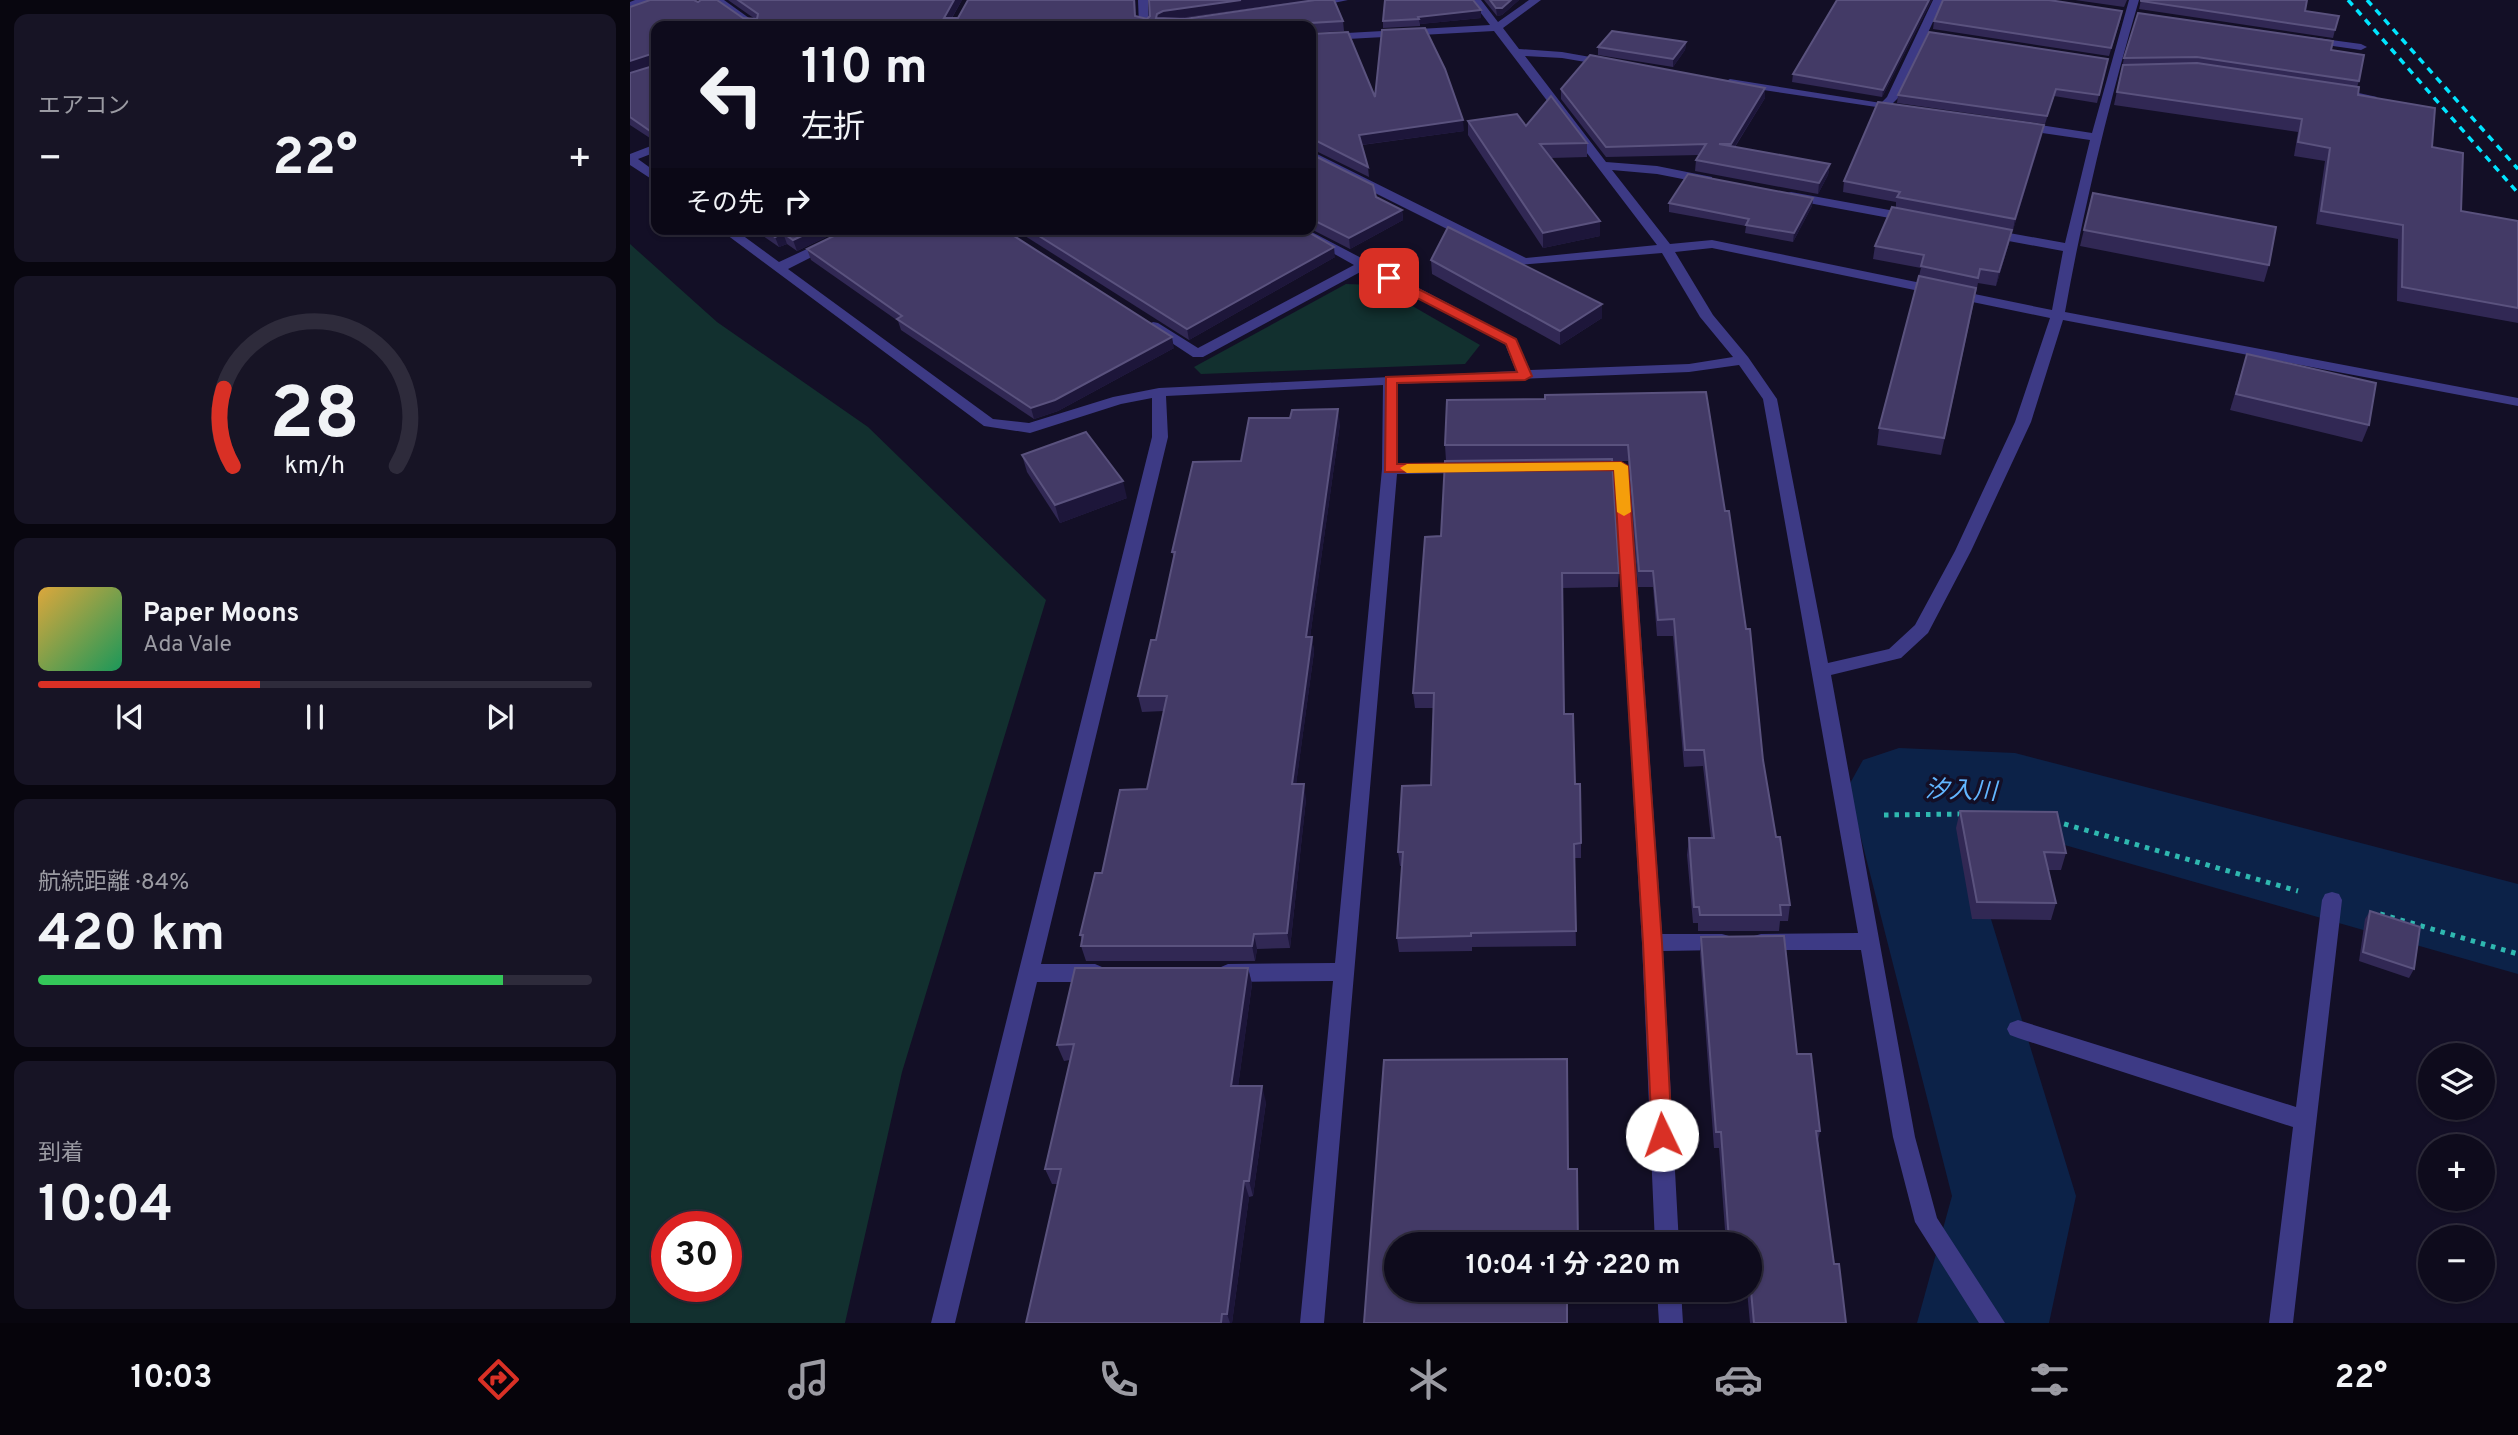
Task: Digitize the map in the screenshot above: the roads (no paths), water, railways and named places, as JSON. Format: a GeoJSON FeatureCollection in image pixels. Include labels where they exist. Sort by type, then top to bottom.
{"type":"FeatureCollection","features":[{"type":"Feature","properties":{"kind":"street"},"geometry":{"type":"LineString","coordinates":[[630,5],[646,0]]}},
{"type":"Feature","properties":{"kind":"street"},"geometry":{"type":"LineString","coordinates":[[716,0],[748,21]]}},
{"type":"Feature","properties":{"kind":"street"},"geometry":{"type":"LineString","coordinates":[[1143,0],[1144,21]]}},
{"type":"Feature","properties":{"kind":"street"},"geometry":{"type":"LineString","coordinates":[[1304,6],[1343,0]]}},
{"type":"Feature","properties":{"kind":"street"},"geometry":{"type":"LineString","coordinates":[[1476,0],[1666,248],[1707,317],[1743,360],[1770,399],[1848,815],[1904,1137],[1927,1222],[1993,1323]]}},
{"type":"Feature","properties":{"kind":"street"},"geometry":{"type":"LineString","coordinates":[[1316,38],[1497,28],[1536,0]]}},
{"type":"Feature","properties":{"kind":"street"},"geometry":{"type":"LineString","coordinates":[[1883,107],[1892,97],[1938,0]]}},
{"type":"Feature","properties":{"kind":"street"},"geometry":{"type":"LineString","coordinates":[[1820,671],[1895,654],[1922,629],[1963,551],[2023,422],[2058,315],[2070,248],[2098,137],[2137,15],[2134,0]]}},
{"type":"Feature","properties":{"kind":"street"},"geometry":{"type":"LineString","coordinates":[[2116,12],[2137,15]]}},
{"type":"Feature","properties":{"kind":"street"},"geometry":{"type":"LineString","coordinates":[[1922,33],[1936,35]]}},
{"type":"Feature","properties":{"kind":"street"},"geometry":{"type":"LineString","coordinates":[[2293,38],[2361,47]]}},
{"type":"Feature","properties":{"kind":"street"},"geometry":{"type":"LineString","coordinates":[[1515,52],[1562,55],[1629,66]]}},
{"type":"Feature","properties":{"kind":"street"},"geometry":{"type":"LineString","coordinates":[[2101,61],[2118,69]]}},
{"type":"Feature","properties":{"kind":"street"},"geometry":{"type":"LineString","coordinates":[[1722,81],[1910,110]]}},
{"type":"Feature","properties":{"kind":"street"},"geometry":{"type":"LineString","coordinates":[[2316,88],[2371,97]]}},
{"type":"Feature","properties":{"kind":"street"},"geometry":{"type":"LineString","coordinates":[[2004,124],[2098,137]]}},
{"type":"Feature","properties":{"kind":"street"},"geometry":{"type":"LineString","coordinates":[[630,158],[651,150]]}},
{"type":"Feature","properties":{"kind":"street"},"geometry":{"type":"LineString","coordinates":[[630,158],[651,174]]}},
{"type":"Feature","properties":{"kind":"street"},"geometry":{"type":"LineString","coordinates":[[1316,158],[1524,262],[1712,244],[2058,315],[2518,402]]}},
{"type":"Feature","properties":{"kind":"street"},"geometry":{"type":"LineString","coordinates":[[1601,165],[1657,170],[1724,183]]}},
{"type":"Feature","properties":{"kind":"street"},"geometry":{"type":"LineString","coordinates":[[1777,193],[1924,221]]}},
{"type":"Feature","properties":{"kind":"street"},"geometry":{"type":"LineString","coordinates":[[1977,231],[2070,248]]}},
{"type":"Feature","properties":{"kind":"street"},"geometry":{"type":"LineString","coordinates":[[733,235],[989,423],[1030,428],[1118,400],[1159,392],[1390,379],[1689,368],[1743,360]]}},
{"type":"Feature","properties":{"kind":"street"},"geometry":{"type":"LineString","coordinates":[[778,268],[848,235]]}},
{"type":"Feature","properties":{"kind":"street"},"geometry":{"type":"LineString","coordinates":[[1307,235],[1511,342],[1525,376]]}},
{"type":"Feature","properties":{"kind":"street"},"geometry":{"type":"LineString","coordinates":[[1140,317],[1198,354],[1364,265]]}},
{"type":"Feature","properties":{"kind":"street"},"geometry":{"type":"LineString","coordinates":[[1312,1323],[1390,469],[1390,379]]}},
{"type":"Feature","properties":{"kind":"street"},"geometry":{"type":"LineString","coordinates":[[943,1323],[1160,437],[1159,392]]}},
{"type":"Feature","properties":{"kind":"street"},"geometry":{"type":"LineString","coordinates":[[1566,467],[1621,466],[1652,943],[1666,1232]]}},
{"type":"Feature","properties":{"kind":"street"},"geometry":{"type":"LineString","coordinates":[[1390,469],[1485,468]]}},
{"type":"Feature","properties":{"kind":"street"},"geometry":{"type":"LineString","coordinates":[[2281,1323],[2332,900]]}},
{"type":"Feature","properties":{"kind":"street"},"geometry":{"type":"LineString","coordinates":[[1652,943],[1870,941]]}},
{"type":"Feature","properties":{"kind":"street"},"geometry":{"type":"LineString","coordinates":[[1207,973],[1344,972]]}},
{"type":"Feature","properties":{"kind":"street"},"geometry":{"type":"LineString","coordinates":[[1029,973],[1111,973]]}},
{"type":"Feature","properties":{"kind":"street"},"geometry":{"type":"LineString","coordinates":[[2018,1029],[2304,1120]]}},
{"type":"Feature","properties":{"kind":"street"},"geometry":{"type":"LineString","coordinates":[[1670,1302],[1671,1323]]}},
{"type":"Feature","properties":{"kind":"waterway","name":"汐入川"},"geometry":{"type":"LineString","coordinates":[[1983,1323],[2014,1196],[1899,787],[2015,792],[2518,929]]}},
{"type":"Feature","properties":{"kind":"railway"},"geometry":{"type":"LineString","coordinates":[[2348,0],[2518,193]]}},
{"type":"Feature","properties":{"kind":"railway"},"geometry":{"type":"LineString","coordinates":[[2367,0],[2518,169]]}}]}
